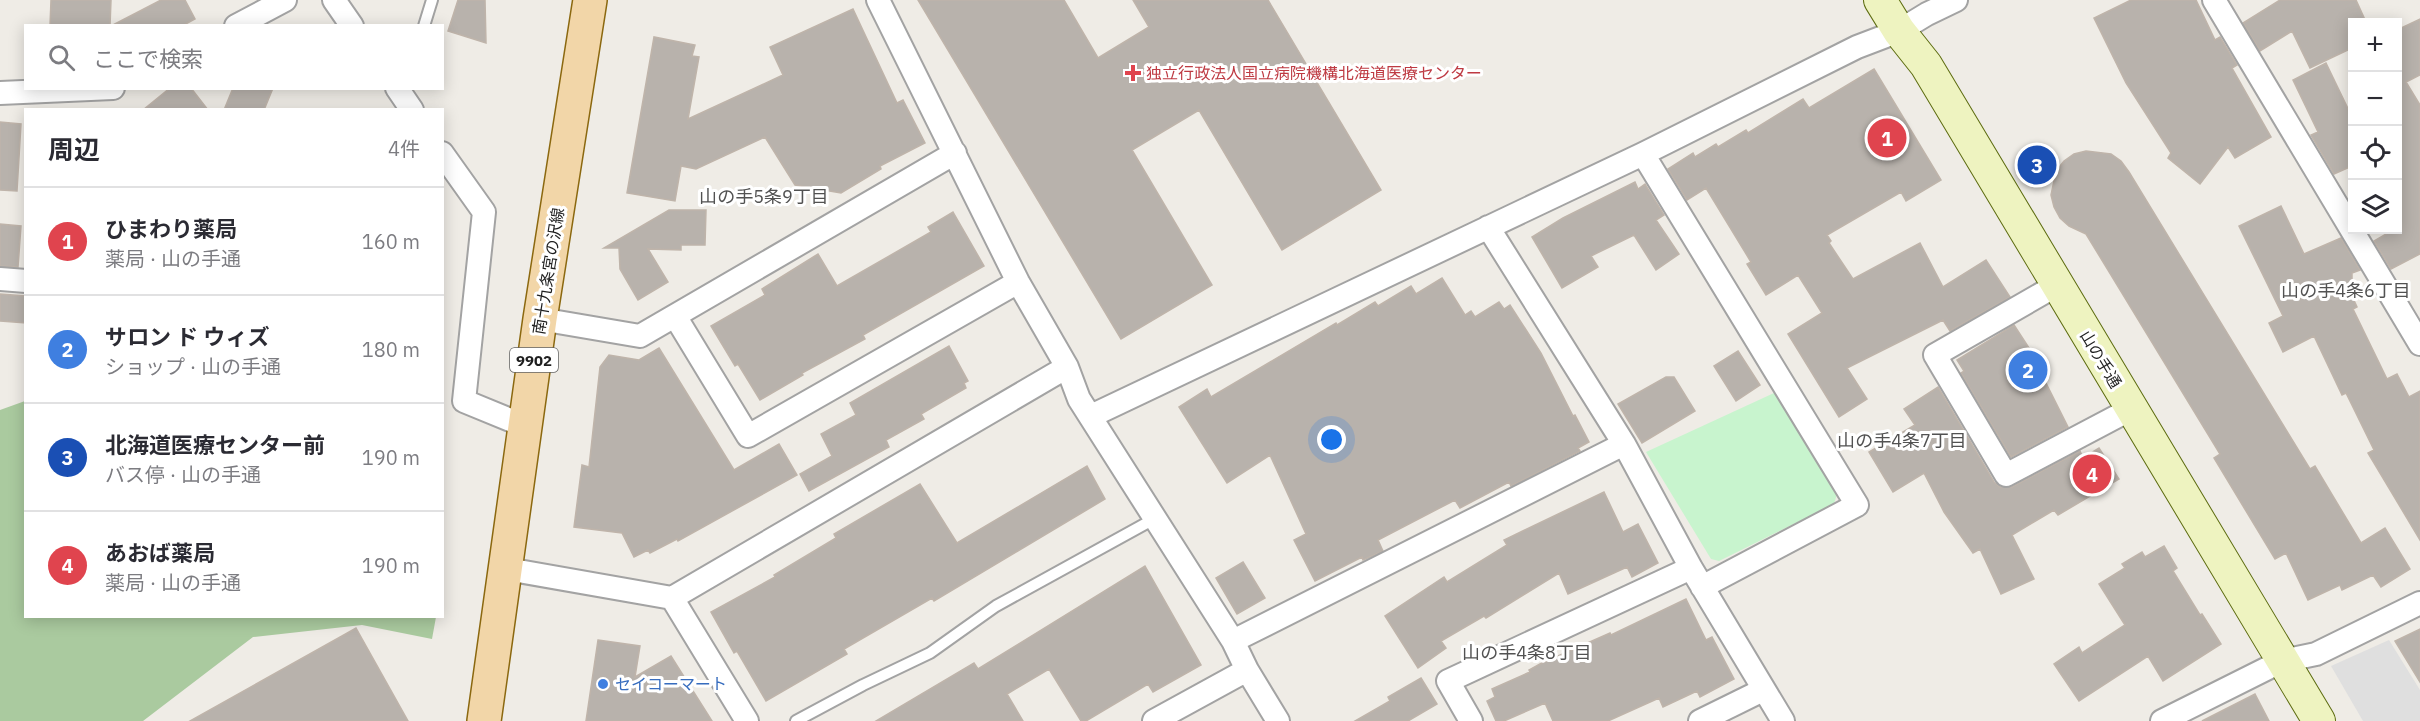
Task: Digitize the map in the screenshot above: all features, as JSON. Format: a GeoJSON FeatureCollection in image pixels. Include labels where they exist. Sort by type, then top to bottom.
{"type":"FeatureCollection","features":[{"type":"Feature","properties":{"kind":"main road","name":"南十九条宮の沢線"},"geometry":{"type":"LineString","coordinates":[[484,721],[507,569],[540,319],[590,0]]}},
{"type":"Feature","properties":{"kind":"main road","name":"山の手通"},"geometry":{"type":"LineString","coordinates":[[1880,0],[1899,31],[1926,65],[2319,721]]}},
{"type":"Feature","properties":{"kind":"street"},"geometry":{"type":"LineString","coordinates":[[240,24],[285,0]]}},
{"type":"Feature","properties":{"kind":"street"},"geometry":{"type":"LineString","coordinates":[[334,0],[351,24]]}},
{"type":"Feature","properties":{"kind":"street"},"geometry":{"type":"LineString","coordinates":[[878,0],[1018,282],[1067,368],[1079,399],[1233,641],[1247,670],[1278,721]]}},
{"type":"Feature","properties":{"kind":"street"},"geometry":{"type":"LineString","coordinates":[[1091,416],[1643,154],[1857,47],[1899,31],[1956,0]]}},
{"type":"Feature","properties":{"kind":"street"},"geometry":{"type":"LineString","coordinates":[[2214,0],[2414,319],[2420,344]]}},
{"type":"Feature","properties":{"kind":"street"},"geometry":{"type":"LineString","coordinates":[[0,93],[85,90]]}},
{"type":"Feature","properties":{"kind":"street"},"geometry":{"type":"LineString","coordinates":[[112,108],[113,90]]}},
{"type":"Feature","properties":{"kind":"street"},"geometry":{"type":"LineString","coordinates":[[540,319],[640,336],[955,153]]}},
{"type":"Feature","properties":{"kind":"street"},"geometry":{"type":"LineString","coordinates":[[1472,721],[1448,681],[1696,577],[1857,505],[1643,154]]}},
{"type":"Feature","properties":{"kind":"street"},"geometry":{"type":"LineString","coordinates":[[444,156],[484,212],[464,401],[525,426]]}},
{"type":"Feature","properties":{"kind":"street"},"geometry":{"type":"LineString","coordinates":[[1488,227],[1624,444],[1696,577],[1783,721]]}},
{"type":"Feature","properties":{"kind":"street"},"geometry":{"type":"LineString","coordinates":[[0,279],[24,281]]}},
{"type":"Feature","properties":{"kind":"street"},"geometry":{"type":"LineString","coordinates":[[675,316],[748,436],[1018,282]]}},
{"type":"Feature","properties":{"kind":"street"},"geometry":{"type":"LineString","coordinates":[[2057,285],[1935,355],[2006,475],[2131,409]]}},
{"type":"Feature","properties":{"kind":"street"},"geometry":{"type":"LineString","coordinates":[[507,569],[672,598],[1067,368]]}},
{"type":"Feature","properties":{"kind":"street"},"geometry":{"type":"LineString","coordinates":[[1233,641],[1624,444]]}},
{"type":"Feature","properties":{"kind":"street"},"geometry":{"type":"LineString","coordinates":[[672,598],[747,721]]}},
{"type":"Feature","properties":{"kind":"street"},"geometry":{"type":"LineString","coordinates":[[2162,721],[2282,661],[2316,654],[2420,603]]}},
{"type":"Feature","properties":{"kind":"street"},"geometry":{"type":"LineString","coordinates":[[1154,721],[1247,670]]}},
{"type":"Feature","properties":{"kind":"street"},"geometry":{"type":"LineString","coordinates":[[1700,721],[1763,690]]}},
{"type":"Feature","properties":{"kind":"lane"},"geometry":{"type":"LineString","coordinates":[[425,24],[432,0]]}},
{"type":"Feature","properties":{"kind":"lane"},"geometry":{"type":"LineString","coordinates":[[796,721],[930,653],[996,606],[1154,519]]}},
{"type":"Feature","properties":{"kind":"green space"},"geometry":{"type":"Polygon","coordinates":[[[1774,393],[1837,494],[1834,504],[1719,561],[1711,559],[1646,452],[1774,393]]]}},
{"type":"Feature","properties":{"kind":"green space"},"geometry":{"type":"Polygon","coordinates":[[[24,401],[24,618],[436,618],[432,639],[362,625],[253,637],[143,721],[0,721],[0,410],[24,401]]]}},
{"type":"Feature","properties":{"kind":"shaded area"},"geometry":{"type":"Polygon","coordinates":[[[2389,640],[2420,690],[2420,721],[2363,721],[2331,666],[2389,640]]]}},
{"type":"Feature","properties":{"kind":"building"},"geometry":{"type":"Polygon","coordinates":[[[51,0],[111,0],[110,24],[50,24],[51,0]]]}},
{"type":"Feature","properties":{"kind":"building"},"geometry":{"type":"Polygon","coordinates":[[[161,0],[185,0],[195,19],[186,24],[115,24],[161,0]]]}},
{"type":"Feature","properties":{"kind":"building"},"geometry":{"type":"Polygon","coordinates":[[[458,0],[485,0],[486,43],[448,31],[458,0]]]}},
{"type":"Feature","properties":{"kind":"building"},"geometry":{"type":"Polygon","coordinates":[[[918,0],[1064,0],[1098,58],[1149,27],[1133,0],[1268,0],[1381,190],[1282,250],[1199,110],[1132,150],[1212,285],[1121,339],[918,0]]]}},
{"type":"Feature","properties":{"kind":"building"},"geometry":{"type":"Polygon","coordinates":[[[2131,0],[2196,0],[2215,40],[2220,37],[2237,65],[2232,68],[2271,137],[2235,158],[2228,147],[2200,184],[2168,158],[2171,153],[2126,83],[2094,18],[2131,0]]]}},
{"type":"Feature","properties":{"kind":"building"},"geometry":{"type":"Polygon","coordinates":[[[2280,0],[2356,0],[2364,18],[2348,18],[2348,50],[2310,68],[2292,31],[2260,51],[2243,23],[2280,0]]]}},
{"type":"Feature","properties":{"kind":"building"},"geometry":{"type":"Polygon","coordinates":[[[853,9],[897,103],[903,100],[925,143],[880,166],[881,169],[841,193],[795,185],[765,137],[696,169],[681,166],[675,201],[627,193],[654,37],[695,45],[692,56],[699,57],[688,119],[783,75],[770,47],[853,9]]]}},
{"type":"Feature","properties":{"kind":"building"},"geometry":{"type":"Polygon","coordinates":[[[2420,19],[2420,75],[2406,82],[2420,105],[2420,254],[2391,269],[2374,241],[2386,234],[2402,234],[2402,28],[2420,19]]]}},
{"type":"Feature","properties":{"kind":"building"},"geometry":{"type":"Polygon","coordinates":[[[2326,63],[2348,109],[2348,168],[2334,174],[2311,135],[2318,132],[2293,80],[2326,63]]]}},
{"type":"Feature","properties":{"kind":"building"},"geometry":{"type":"Polygon","coordinates":[[[1874,69],[1941,180],[1906,201],[1901,192],[1827,235],[1831,241],[1829,243],[1853,279],[1920,243],[1943,287],[1986,260],[2010,297],[1950,331],[1943,320],[1847,368],[1867,399],[1839,417],[1788,334],[1822,313],[1798,275],[1766,295],[1747,264],[1751,262],[1706,188],[1687,200],[1668,169],[1693,153],[1695,157],[1716,144],[1718,147],[1746,130],[1748,133],[1803,99],[1809,108],[1874,69]]]}},
{"type":"Feature","properties":{"kind":"building"},"geometry":{"type":"Polygon","coordinates":[[[168,90],[193,90],[206,108],[145,108],[168,90]]]}},
{"type":"Feature","properties":{"kind":"building"},"geometry":{"type":"Polygon","coordinates":[[[232,90],[272,90],[265,108],[225,108],[232,90]]]}},
{"type":"Feature","properties":{"kind":"building"},"geometry":{"type":"Polygon","coordinates":[[[0,122],[21,124],[17,191],[0,190],[0,122]]]}},
{"type":"Feature","properties":{"kind":"building"},"geometry":{"type":"Polygon","coordinates":[[[2086,151],[2111,154],[2121,161],[2129,172],[2310,469],[2315,466],[2361,543],[2385,528],[2410,569],[2381,587],[2373,575],[2342,590],[2340,585],[2308,600],[2286,553],[2275,559],[2214,458],[2220,454],[2086,234],[2069,226],[2060,218],[2054,207],[2051,195],[2056,171],[2074,154],[2086,151]]]}},
{"type":"Feature","properties":{"kind":"building"},"geometry":{"type":"Polygon","coordinates":[[[1635,182],[1638,189],[1645,184],[1664,215],[1656,220],[1679,254],[1656,270],[1634,235],[1591,256],[1598,267],[1562,288],[1532,237],[1563,218],[1635,182]]]}},
{"type":"Feature","properties":{"kind":"building"},"geometry":{"type":"Polygon","coordinates":[[[2281,206],[2304,254],[2341,238],[2360,270],[2352,273],[2352,296],[2357,307],[2353,309],[2387,379],[2397,374],[2409,397],[2420,391],[2420,540],[2368,453],[2374,450],[2346,393],[2342,395],[2314,336],[2283,352],[2269,323],[2283,316],[2239,226],[2281,206]]]}},
{"type":"Feature","properties":{"kind":"building"},"geometry":{"type":"Polygon","coordinates":[[[669,210],[706,210],[705,245],[681,245],[681,250],[648,249],[668,282],[638,300],[620,269],[619,248],[604,248],[669,210]]]}},
{"type":"Feature","properties":{"kind":"building"},"geometry":{"type":"Polygon","coordinates":[[[953,212],[984,266],[863,335],[865,339],[802,373],[803,375],[760,400],[738,364],[735,366],[711,326],[765,295],[762,289],[818,254],[837,286],[931,232],[928,227],[953,212]]]}},
{"type":"Feature","properties":{"kind":"building"},"geometry":{"type":"Polygon","coordinates":[[[0,224],[21,226],[18,267],[0,266],[0,224]]]}},
{"type":"Feature","properties":{"kind":"building"},"geometry":{"type":"Polygon","coordinates":[[[1442,278],[1465,315],[1471,311],[1475,317],[1499,302],[1504,309],[1510,305],[1541,353],[1589,442],[1578,448],[1580,451],[1511,486],[1509,482],[1460,508],[1455,500],[1378,540],[1383,551],[1363,560],[1362,557],[1315,581],[1294,540],[1306,534],[1270,455],[1227,483],[1179,407],[1207,389],[1211,397],[1375,302],[1378,306],[1411,286],[1416,294],[1442,278]]]}},
{"type":"Feature","properties":{"kind":"building"},"geometry":{"type":"Polygon","coordinates":[[[0,294],[24,296],[24,323],[0,321],[0,294]]]}},
{"type":"Feature","properties":{"kind":"building"},"geometry":{"type":"Polygon","coordinates":[[[2014,325],[2048,377],[2044,379],[2068,427],[2011,457],[1961,373],[1964,371],[1957,360],[2014,325]]]}},
{"type":"Feature","properties":{"kind":"building"},"geometry":{"type":"Polygon","coordinates":[[[949,346],[968,381],[964,383],[966,388],[921,414],[924,419],[886,440],[889,447],[809,491],[800,474],[832,456],[821,434],[856,415],[850,403],[949,346]]]}},
{"type":"Feature","properties":{"kind":"building"},"geometry":{"type":"Polygon","coordinates":[[[659,348],[734,470],[779,444],[797,475],[678,541],[677,539],[650,553],[648,550],[634,557],[622,533],[574,527],[582,465],[589,467],[600,367],[609,355],[639,360],[659,348]]]}},
{"type":"Feature","properties":{"kind":"building"},"geometry":{"type":"Polygon","coordinates":[[[1738,351],[1760,385],[1736,401],[1714,366],[1738,351]]]}},
{"type":"Feature","properties":{"kind":"building"},"geometry":{"type":"Polygon","coordinates":[[[1666,377],[1674,377],[1695,411],[1642,443],[1618,404],[1666,377]]]}},
{"type":"Feature","properties":{"kind":"building"},"geometry":{"type":"Polygon","coordinates":[[[1938,387],[1994,482],[2000,487],[2012,487],[2080,451],[2083,458],[2099,448],[2119,479],[2058,515],[2054,510],[2012,535],[2034,579],[2001,594],[1980,549],[1973,553],[1944,512],[1924,473],[1893,492],[1869,452],[1915,425],[1904,409],[1938,387]]]}},
{"type":"Feature","properties":{"kind":"building"},"geometry":{"type":"Polygon","coordinates":[[[1087,466],[1105,499],[934,601],[932,598],[844,649],[847,654],[766,701],[737,651],[734,653],[711,612],[775,577],[774,575],[836,538],[834,534],[920,484],[957,543],[1087,466]]]}},
{"type":"Feature","properties":{"kind":"building"},"geometry":{"type":"Polygon","coordinates":[[[1604,492],[1623,532],[1638,524],[1658,563],[1632,577],[1627,567],[1568,594],[1559,573],[1486,618],[1484,616],[1441,641],[1446,648],[1418,668],[1385,616],[1444,577],[1447,582],[1507,545],[1504,540],[1604,492]]]}},
{"type":"Feature","properties":{"kind":"building"},"geometry":{"type":"Polygon","coordinates":[[[2164,546],[2177,568],[2173,571],[2221,644],[2163,681],[2148,656],[2079,701],[2054,664],[2079,647],[2082,653],[2125,625],[2099,584],[2125,568],[2122,564],[2142,552],[2145,557],[2164,546]]]}},
{"type":"Feature","properties":{"kind":"building"},"geometry":{"type":"Polygon","coordinates":[[[1243,562],[1265,598],[1237,614],[1216,578],[1243,562]]]}},
{"type":"Feature","properties":{"kind":"building"},"geometry":{"type":"Polygon","coordinates":[[[1145,566],[1201,665],[1153,692],[1148,684],[1086,721],[1081,721],[1049,669],[1007,694],[1023,721],[876,721],[974,663],[978,669],[1145,566]]]}},
{"type":"Feature","properties":{"kind":"building"},"geometry":{"type":"Polygon","coordinates":[[[1686,599],[1706,640],[1712,637],[1734,679],[1700,697],[1697,691],[1663,707],[1659,698],[1608,721],[1553,721],[1545,703],[1504,721],[1496,721],[1487,701],[1495,697],[1492,689],[1530,672],[1529,670],[1540,664],[1610,633],[1611,635],[1686,599]]]}},
{"type":"Feature","properties":{"kind":"building"},"geometry":{"type":"Polygon","coordinates":[[[356,628],[408,721],[190,721],[342,636],[356,628]]]}},
{"type":"Feature","properties":{"kind":"building"},"geometry":{"type":"Polygon","coordinates":[[[2420,629],[2420,682],[2395,641],[2420,629]]]}},
{"type":"Feature","properties":{"kind":"building"},"geometry":{"type":"Polygon","coordinates":[[[598,640],[640,646],[635,677],[671,656],[712,721],[586,721],[598,640]]]}},
{"type":"Feature","properties":{"kind":"building"},"geometry":{"type":"Polygon","coordinates":[[[1421,678],[1437,704],[1408,721],[1355,721],[1390,701],[1388,697],[1421,678]]]}},
{"type":"Feature","properties":{"kind":"building"},"geometry":{"type":"Polygon","coordinates":[[[2255,694],[2269,721],[2202,721],[2255,694]]]}},
{"type":"Feature","properties":{"kind":"place","name":"独立行政法人国立病院機構北海道医療センター"},"geometry":{"type":"Point","coordinates":[1133,73]}},
{"type":"Feature","properties":{"kind":"place","name":"ひまわり薬局"},"geometry":{"type":"Point","coordinates":[1887,138]}},
{"type":"Feature","properties":{"kind":"place","name":"北海道医療センター前"},"geometry":{"type":"Point","coordinates":[2037,165]}},
{"type":"Feature","properties":{"kind":"place","name":"サロン ド ウィズ"},"geometry":{"type":"Point","coordinates":[2028,370]}},
{"type":"Feature","properties":{"kind":"place","name":"あおば薬局"},"geometry":{"type":"Point","coordinates":[2092,474]}},
{"type":"Feature","properties":{"kind":"place","name":"セイコーマート"},"geometry":{"type":"Point","coordinates":[603,684]}},
{"type":"Feature","properties":{"kind":"district","name":"山の手5条9丁目"},"geometry":{"type":"Point","coordinates":[764,196]}},
{"type":"Feature","properties":{"kind":"district","name":"山の手4条6丁目"},"geometry":{"type":"Point","coordinates":[2346,290]}},
{"type":"Feature","properties":{"kind":"district","name":"山の手4条7丁目"},"geometry":{"type":"Point","coordinates":[1902,440]}},
{"type":"Feature","properties":{"kind":"district","name":"山の手4条8丁目"},"geometry":{"type":"Point","coordinates":[1527,652]}}]}
